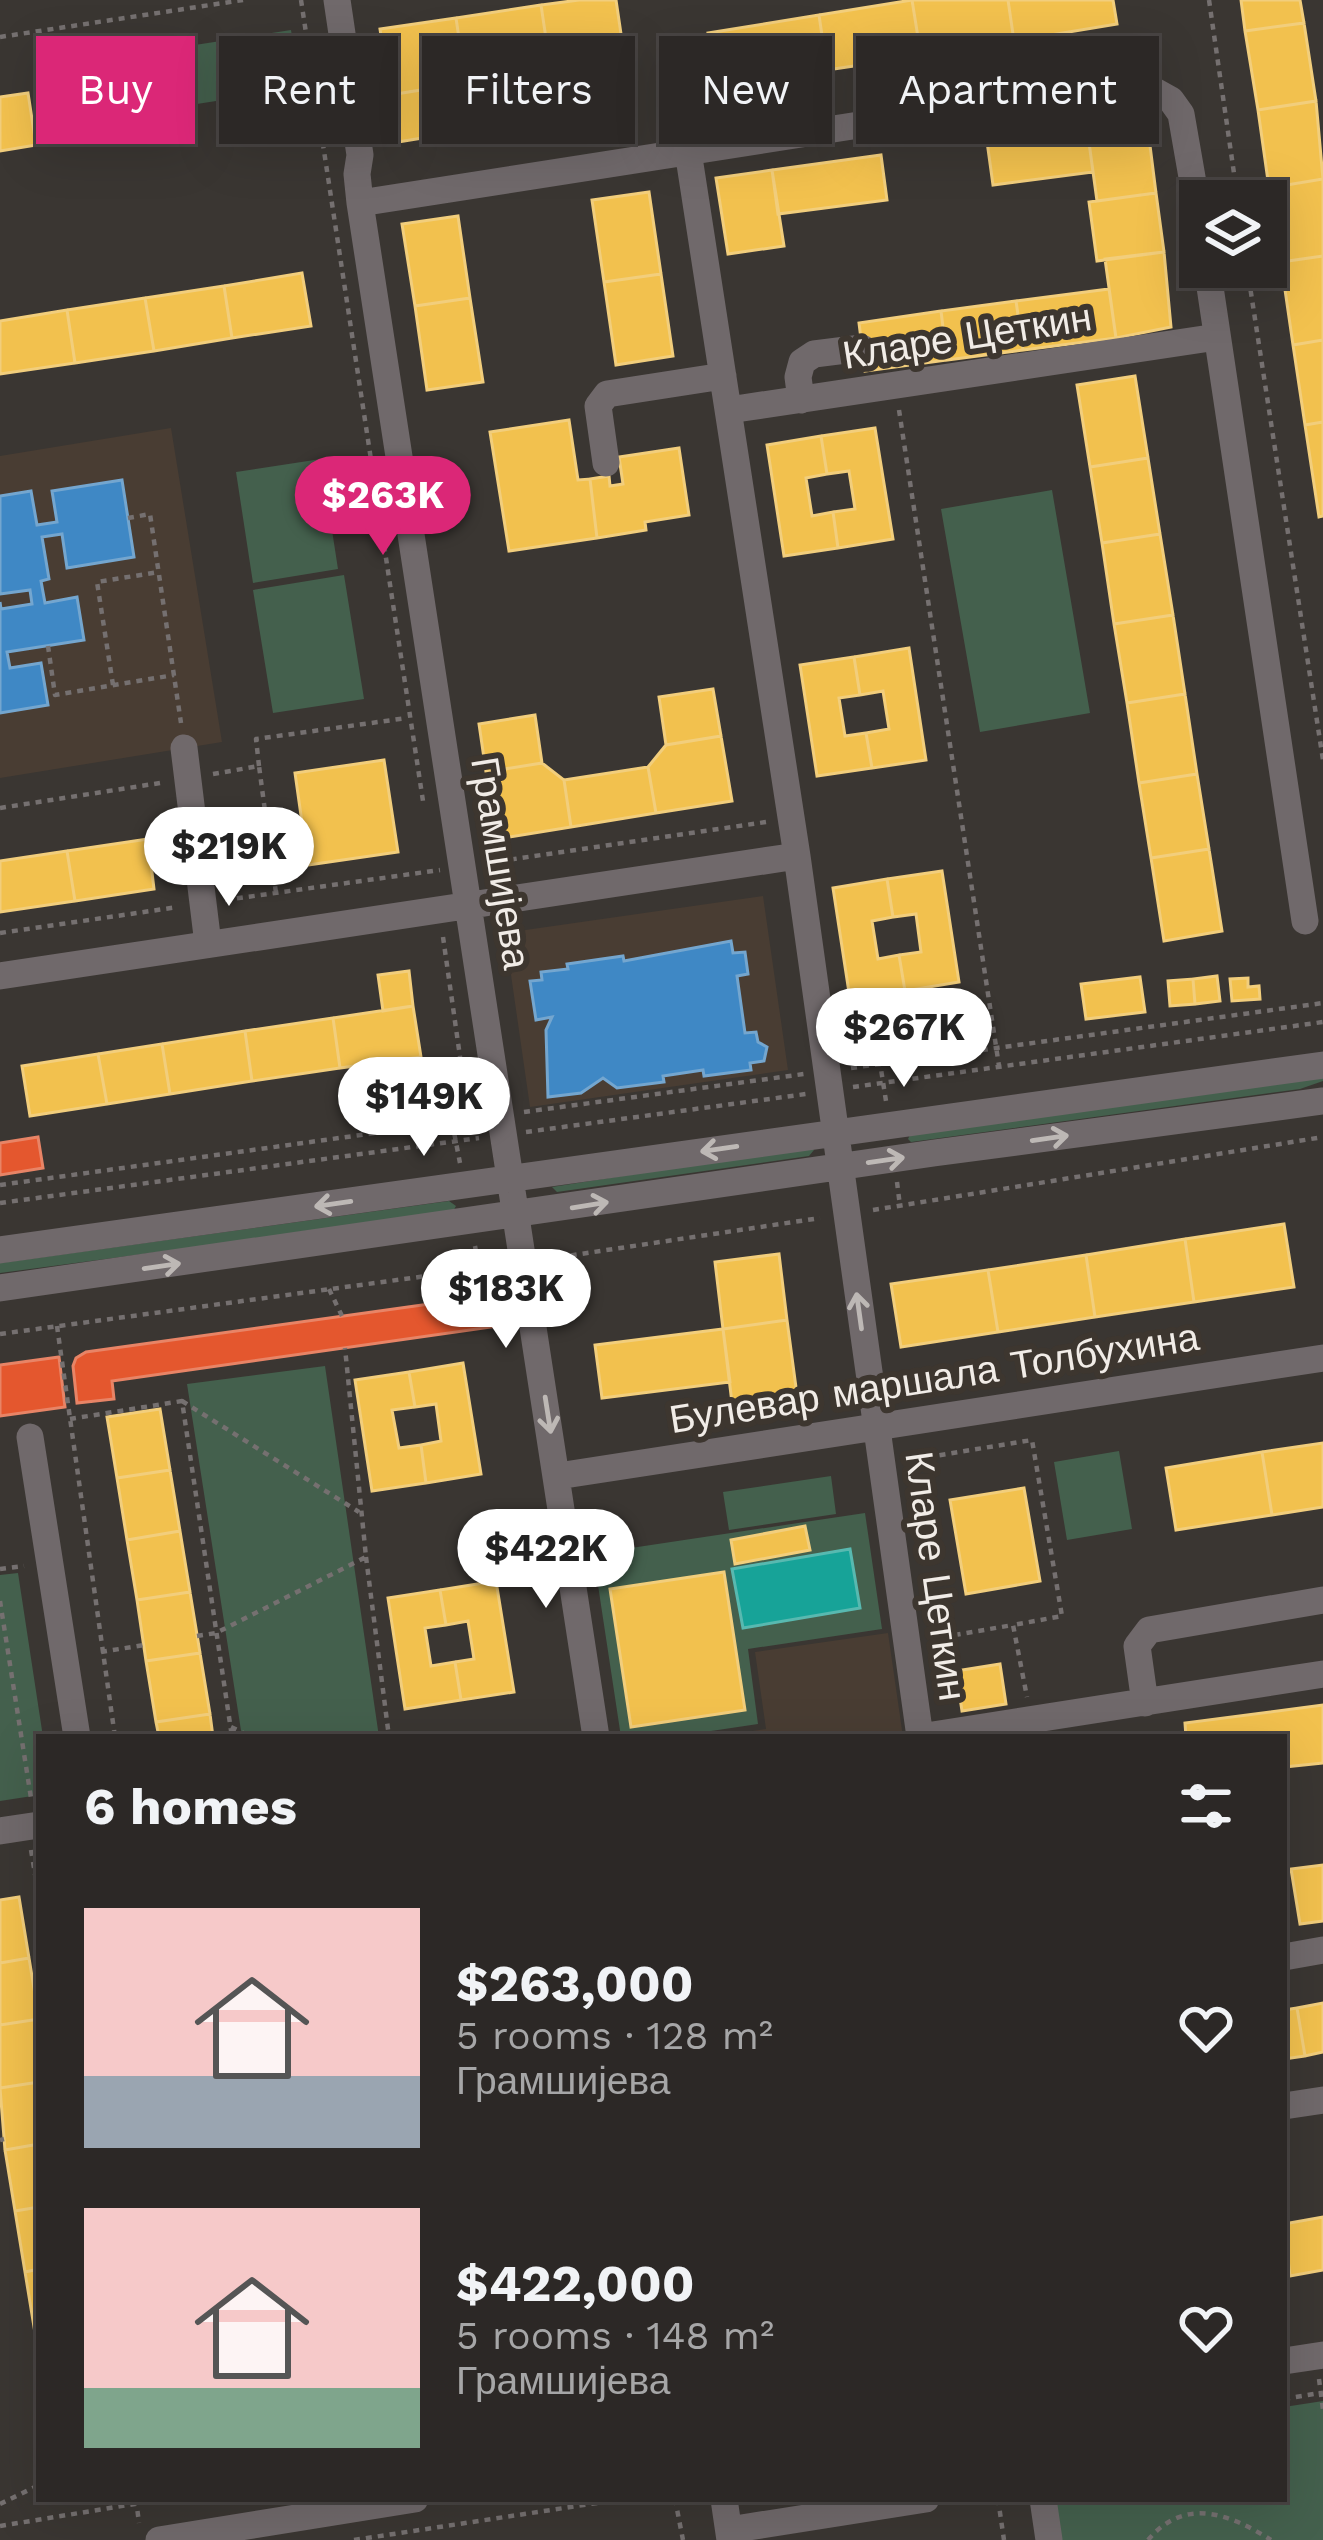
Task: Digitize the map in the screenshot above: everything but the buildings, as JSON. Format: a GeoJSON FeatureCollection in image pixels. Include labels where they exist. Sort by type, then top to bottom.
{"type":"FeatureCollection","features":[{"type":"Feature","properties":{"kind":"street","name":"Грамшијева"},"geometry":{"type":"LineString","coordinates":[[338,0],[360,155],[360,203],[449,869],[468,904],[596,1734]]}},
{"type":"Feature","properties":{"kind":"street"},"geometry":{"type":"LineString","coordinates":[[360,203],[1130,85],[1144,85],[1172,100],[1185,123],[1194,180]]}},
{"type":"Feature","properties":{"kind":"street","name":"Кларе Цеткин"},"geometry":{"type":"LineString","coordinates":[[688,151],[792,818],[920,1734]]}},
{"type":"Feature","properties":{"kind":"street"},"geometry":{"type":"LineString","coordinates":[[1210,288],[1305,921]]}},
{"type":"Feature","properties":{"kind":"street","name":"Кларе Цеткин"},"geometry":{"type":"LineString","coordinates":[[729,410],[1217,337]]}},
{"type":"Feature","properties":{"kind":"street"},"geometry":{"type":"LineString","coordinates":[[801,400],[798,377],[802,362],[814,354],[862,348]]}},
{"type":"Feature","properties":{"kind":"street"},"geometry":{"type":"LineString","coordinates":[[606,463],[598,406],[601,398],[723,376]]}},
{"type":"Feature","properties":{"kind":"street"},"geometry":{"type":"LineString","coordinates":[[184,748],[208,944]]}},
{"type":"Feature","properties":{"kind":"street"},"geometry":{"type":"LineString","coordinates":[[0,976],[797,856]]}},
{"type":"Feature","properties":{"kind":"street"},"geometry":{"type":"LineString","coordinates":[[0,1250],[1323,1065]]}},
{"type":"Feature","properties":{"kind":"street"},"geometry":{"type":"LineString","coordinates":[[0,1288],[1323,1101]]}},
{"type":"Feature","properties":{"kind":"street","name":"Булевар маршала Толбухина"},"geometry":{"type":"LineString","coordinates":[[558,1476],[1323,1358]]}},
{"type":"Feature","properties":{"kind":"street"},"geometry":{"type":"LineString","coordinates":[[30,1437],[76,1734]]}},
{"type":"Feature","properties":{"kind":"street"},"geometry":{"type":"LineString","coordinates":[[1145,1703],[1137,1646],[1149,1630],[1323,1600]]}},
{"type":"Feature","properties":{"kind":"street","name":"Кларе Цеткин"},"geometry":{"type":"LineString","coordinates":[[940,1734],[1323,1674]]}},
{"type":"Feature","properties":{"kind":"street"},"geometry":{"type":"LineString","coordinates":[[1287,1956],[1323,1950]]}},
{"type":"Feature","properties":{"kind":"street"},"geometry":{"type":"LineString","coordinates":[[1287,2106],[1323,2100]]}},
{"type":"Feature","properties":{"kind":"street"},"geometry":{"type":"LineString","coordinates":[[1287,2360],[1323,2354]]}},
{"type":"Feature","properties":{"kind":"street"},"geometry":{"type":"LineString","coordinates":[[159,2540],[396,2502]]}},
{"type":"Feature","properties":{"kind":"street"},"geometry":{"type":"LineString","coordinates":[[724,2502],[730,2535],[910,2502]]}},
{"type":"Feature","properties":{"kind":"street"},"geometry":{"type":"LineString","coordinates":[[1043,2502],[1049,2540]]}},
{"type":"Feature","properties":{"kind":"path"},"geometry":{"type":"LineString","coordinates":[[0,37],[243,0]]}},
{"type":"Feature","properties":{"kind":"path"},"geometry":{"type":"LineString","coordinates":[[301,0],[424,805]]}},
{"type":"Feature","properties":{"kind":"path"},"geometry":{"type":"LineString","coordinates":[[1209,0],[1235,180]]}},
{"type":"Feature","properties":{"kind":"path"},"geometry":{"type":"LineString","coordinates":[[1250,288],[1323,760]]}},
{"type":"Feature","properties":{"kind":"path"},"geometry":{"type":"LineString","coordinates":[[895,386],[999,1066]]}},
{"type":"Feature","properties":{"kind":"path"},"geometry":{"type":"LineString","coordinates":[[128,518],[150,514],[184,748]]}},
{"type":"Feature","properties":{"kind":"path"},"geometry":{"type":"LineString","coordinates":[[113,685],[97,582],[159,572]]}},
{"type":"Feature","properties":{"kind":"path"},"geometry":{"type":"LineString","coordinates":[[48,646],[55,694],[174,675]]}},
{"type":"Feature","properties":{"kind":"path"},"geometry":{"type":"LineString","coordinates":[[276,893],[256,739],[410,717]]}},
{"type":"Feature","properties":{"kind":"path"},"geometry":{"type":"LineString","coordinates":[[188,779],[259,766]]}},
{"type":"Feature","properties":{"kind":"path"},"geometry":{"type":"LineString","coordinates":[[0,808],[157,783]]}},
{"type":"Feature","properties":{"kind":"path"},"geometry":{"type":"LineString","coordinates":[[0,933],[792,818]]}},
{"type":"Feature","properties":{"kind":"path"},"geometry":{"type":"LineString","coordinates":[[449,869],[439,908],[469,1120]]}},
{"type":"Feature","properties":{"kind":"path"},"geometry":{"type":"LineString","coordinates":[[0,1185],[452,1122],[502,1125],[828,1081],[880,1064],[1323,1003]]}},
{"type":"Feature","properties":{"kind":"path"},"geometry":{"type":"LineString","coordinates":[[872,1012],[890,1124]]}},
{"type":"Feature","properties":{"kind":"path"},"geometry":{"type":"LineString","coordinates":[[0,1203],[456,1141],[502,1125],[828,1081],[883,1082],[1323,1022]]}},
{"type":"Feature","properties":{"kind":"path"},"geometry":{"type":"LineString","coordinates":[[452,1122],[464,1185]]}},
{"type":"Feature","properties":{"kind":"path"},"geometry":{"type":"LineString","coordinates":[[0,1334],[524,1263],[1323,1137]]}},
{"type":"Feature","properties":{"kind":"path"},"geometry":{"type":"LineString","coordinates":[[329,1288],[341,1316]]}},
{"type":"Feature","properties":{"kind":"path"},"geometry":{"type":"LineString","coordinates":[[57,1326],[115,1734]]}},
{"type":"Feature","properties":{"kind":"path"},"geometry":{"type":"LineString","coordinates":[[345,1348],[359,1512],[389,1734]]}},
{"type":"Feature","properties":{"kind":"path"},"geometry":{"type":"LineString","coordinates":[[70,1419],[182,1401],[359,1512]]}},
{"type":"Feature","properties":{"kind":"path"},"geometry":{"type":"LineString","coordinates":[[182,1401],[232,1734]]}},
{"type":"Feature","properties":{"kind":"path"},"geometry":{"type":"LineString","coordinates":[[899,1462],[1033,1440],[1062,1616],[930,1640]]}},
{"type":"Feature","properties":{"kind":"path"},"geometry":{"type":"LineString","coordinates":[[197,1636],[216,1633],[366,1557]]}},
{"type":"Feature","properties":{"kind":"path"},"geometry":{"type":"LineString","coordinates":[[0,1600],[36,1882]]}},
{"type":"Feature","properties":{"kind":"path"},"geometry":{"type":"LineString","coordinates":[[1013,1625],[1032,1720]]}},
{"type":"Feature","properties":{"kind":"path"},"geometry":{"type":"LineString","coordinates":[[101,1652],[144,1645]]}},
{"type":"Feature","properties":{"kind":"path"},"geometry":{"type":"LineString","coordinates":[[231,1727],[246,1734]]}},
{"type":"Feature","properties":{"kind":"path"},"geometry":{"type":"LineString","coordinates":[[1287,2398],[1323,2392]]}},
{"type":"Feature","properties":{"kind":"path"},"geometry":{"type":"LineString","coordinates":[[0,2504],[36,2486]]}},
{"type":"Feature","properties":{"kind":"path"},"geometry":{"type":"LineString","coordinates":[[0,2526],[131,2502]]}},
{"type":"Feature","properties":{"kind":"path"},"geometry":{"type":"LineString","coordinates":[[136,2502],[142,2540]]}},
{"type":"Feature","properties":{"kind":"path"},"geometry":{"type":"LineString","coordinates":[[354,2540],[603,2502]]}},
{"type":"Feature","properties":{"kind":"path"},"geometry":{"type":"LineString","coordinates":[[676,2502],[682,2540]]}},
{"type":"Feature","properties":{"kind":"path"},"geometry":{"type":"LineString","coordinates":[[998,2502],[1004,2540]]}},
{"type":"Feature","properties":{"kind":"path"},"geometry":{"type":"LineString","coordinates":[[1148,2540],[1160,2525],[1198,2512],[1233,2517],[1271,2540]]}},
{"type":"Feature","properties":{"kind":"shaded area"},"geometry":{"type":"Polygon","coordinates":[[[171,428],[222,742],[0,778],[0,456],[171,428]]]}},
{"type":"Feature","properties":{"kind":"shaded area"},"geometry":{"type":"Polygon","coordinates":[[[763,896],[788,1070],[530,1107],[505,933],[763,896]]]}},
{"type":"Feature","properties":{"kind":"shaded area"},"geometry":{"type":"Polygon","coordinates":[[[888,1633],[903,1734],[734,1734],[766,1729],[755,1652],[888,1633]]]}},
{"type":"Feature","properties":{"kind":"green space"},"geometry":{"type":"Polygon","coordinates":[[[291,30],[292,36],[252,36],[291,30]]]}},
{"type":"Feature","properties":{"kind":"green space"},"geometry":{"type":"Polygon","coordinates":[[[219,41],[219,101],[195,104],[195,45],[219,41]]]}},
{"type":"Feature","properties":{"kind":"green space"},"geometry":{"type":"Polygon","coordinates":[[[321,459],[338,569],[253,583],[236,472],[321,459]]]}},
{"type":"Feature","properties":{"kind":"green space"},"geometry":{"type":"Polygon","coordinates":[[[1052,490],[1090,713],[980,732],[941,509],[1052,490]]]}},
{"type":"Feature","properties":{"kind":"green space"},"geometry":{"type":"Polygon","coordinates":[[[344,575],[364,699],[273,713],[253,590],[344,575]]]}},
{"type":"Feature","properties":{"kind":"green space"},"geometry":{"type":"Polygon","coordinates":[[[1323,1073],[1323,1081],[1300,1089],[908,1139],[910,1135],[1323,1073]]]}},
{"type":"Feature","properties":{"kind":"green space"},"geometry":{"type":"Polygon","coordinates":[[[811,1146],[814,1150],[809,1156],[557,1192],[552,1187],[811,1146]]]}},
{"type":"Feature","properties":{"kind":"green space"},"geometry":{"type":"Polygon","coordinates":[[[449,1201],[456,1206],[452,1213],[0,1273],[0,1263],[449,1201]]]}},
{"type":"Feature","properties":{"kind":"green space"},"geometry":{"type":"Polygon","coordinates":[[[325,1366],[379,1734],[242,1734],[187,1384],[325,1366]]]}},
{"type":"Feature","properties":{"kind":"green space"},"geometry":{"type":"Polygon","coordinates":[[[1119,1451],[1132,1529],[1067,1540],[1054,1462],[1119,1451]]]}},
{"type":"Feature","properties":{"kind":"green space"},"geometry":{"type":"Polygon","coordinates":[[[831,1476],[836,1514],[729,1530],[723,1492],[831,1476]]]}},
{"type":"Feature","properties":{"kind":"green space"},"geometry":{"type":"Polygon","coordinates":[[[865,1513],[882,1629],[748,1649],[758,1724],[691,1734],[621,1734],[591,1539],[628,1533],[631,1548],[865,1513]]]}},
{"type":"Feature","properties":{"kind":"green space"},"geometry":{"type":"Polygon","coordinates":[[[18,1573],[43,1734],[36,1734],[36,1795],[0,1801],[0,1575],[18,1573]]]}},
{"type":"Feature","properties":{"kind":"green space"},"geometry":{"type":"Polygon","coordinates":[[[1323,2401],[1323,2540],[1061,2540],[1055,2502],[1287,2502],[1287,2407],[1323,2401]]]}}]}
